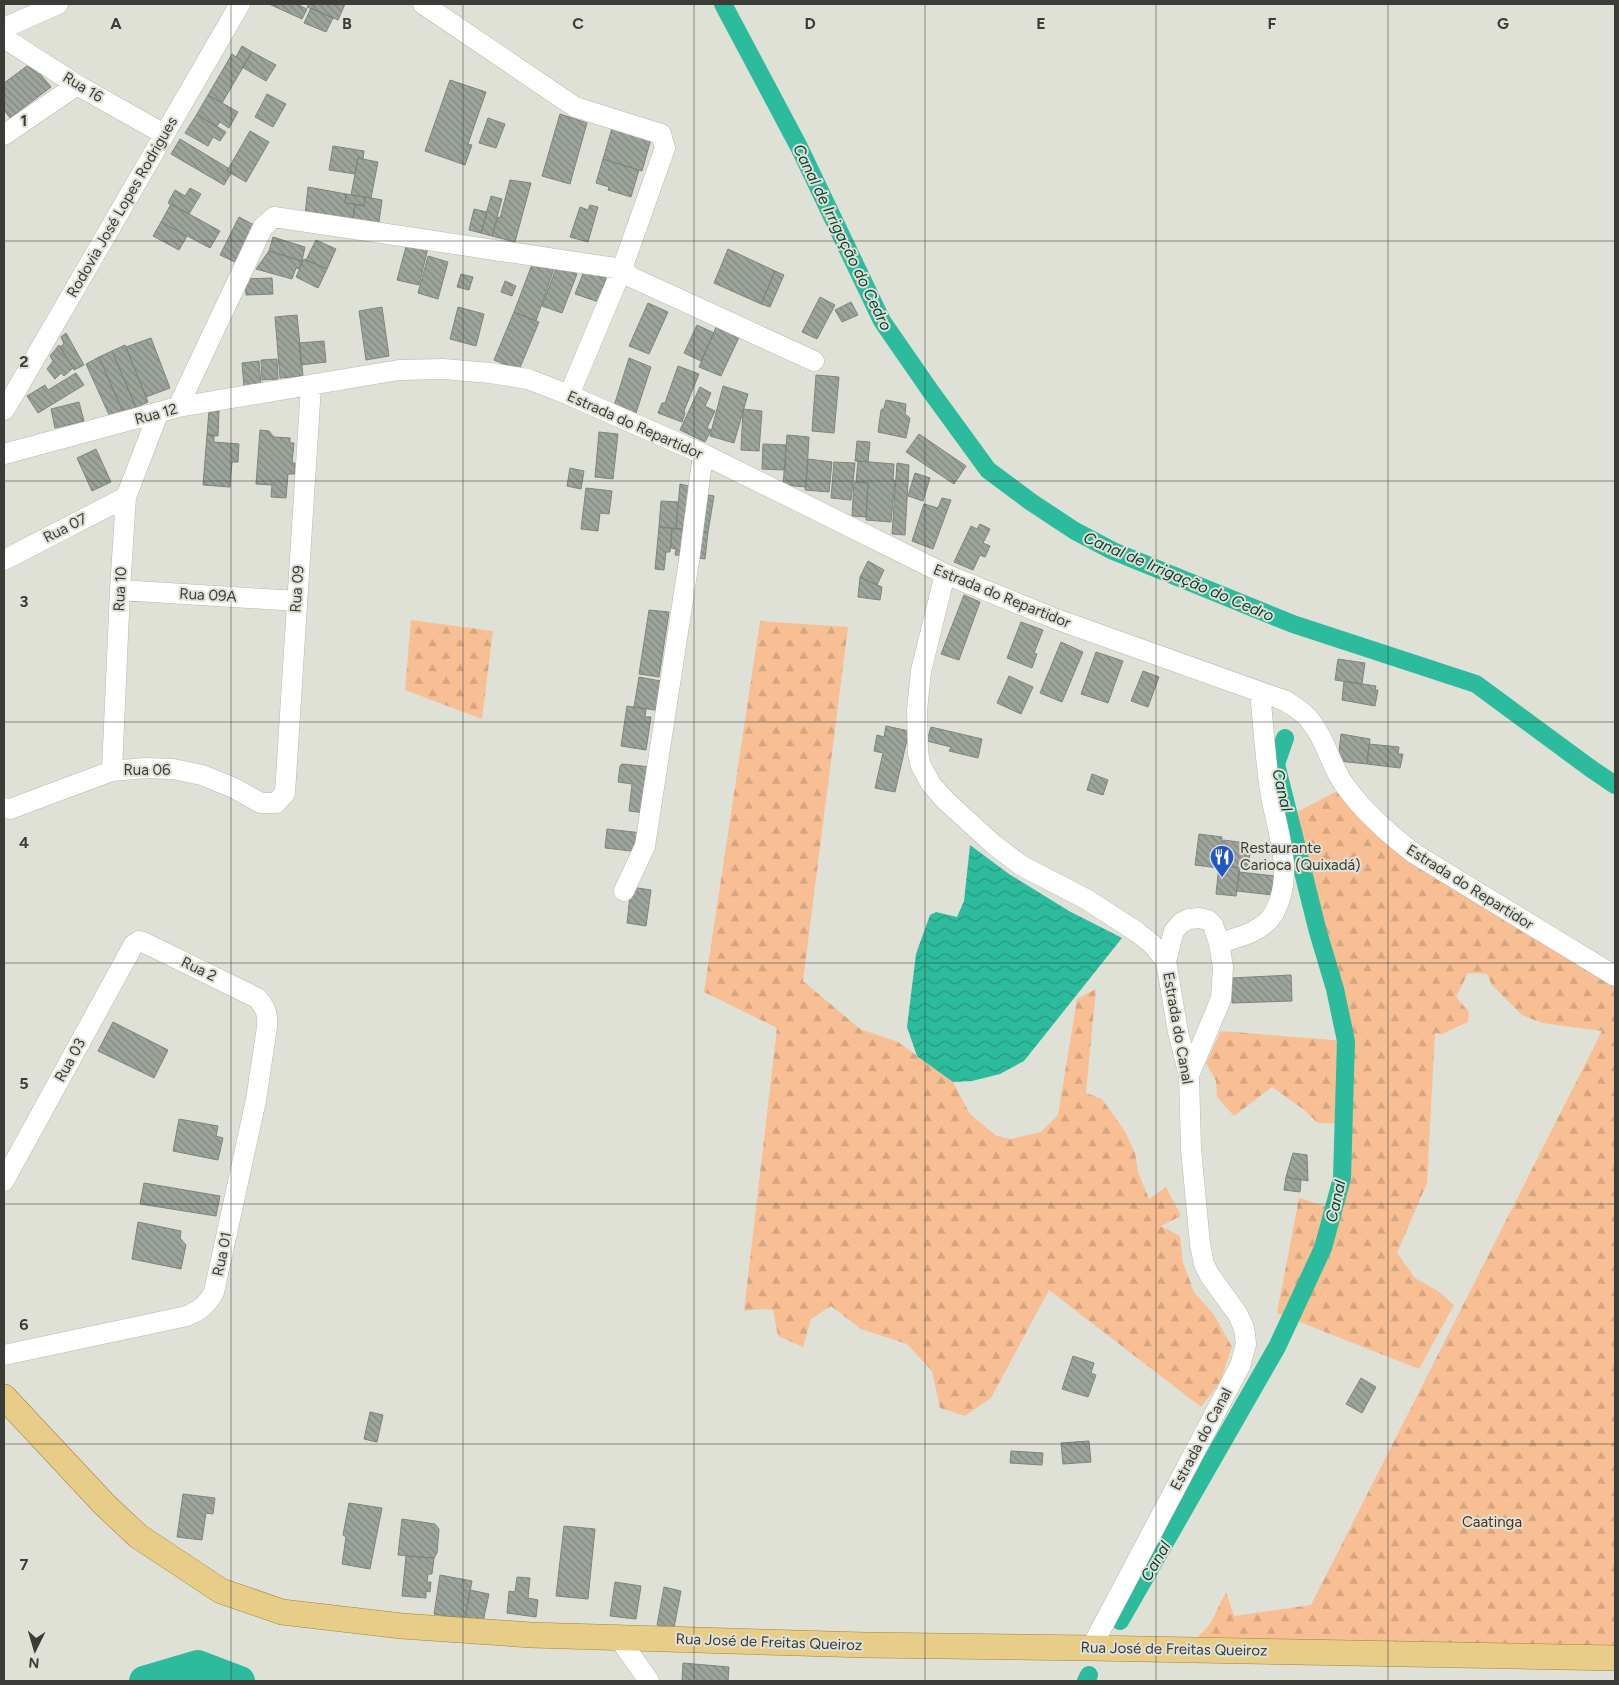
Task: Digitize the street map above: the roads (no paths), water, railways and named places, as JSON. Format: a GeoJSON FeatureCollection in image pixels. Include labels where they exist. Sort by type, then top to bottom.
{"type":"FeatureCollection","features":[{"type":"Feature","properties":{"kind":"main road","name":"Rua José de Freitas Queiroz"},"geometry":{"type":"LineString","coordinates":[[4,1397],[104,1504],[138,1536],[221,1591],[282,1612],[383,1624],[531,1635],[865,1645],[1615,1658]]}},
{"type":"Feature","properties":{"kind":"street"},"geometry":{"type":"LineString","coordinates":[[4,28],[58,4]]}},
{"type":"Feature","properties":{"kind":"street","name":"Rodovia José Lopes Rodrigues"},"geometry":{"type":"LineString","coordinates":[[4,410],[240,4]]}},
{"type":"Feature","properties":{"kind":"street"},"geometry":{"type":"LineString","coordinates":[[423,4],[575,106],[660,134],[665,148],[622,270],[569,395]]}},
{"type":"Feature","properties":{"kind":"street","name":"Rua 16"},"geometry":{"type":"LineString","coordinates":[[4,38],[77,84],[164,134]]}},
{"type":"Feature","properties":{"kind":"street"},"geometry":{"type":"LineString","coordinates":[[4,135],[77,84]]}},
{"type":"Feature","properties":{"kind":"street"},"geometry":{"type":"LineString","coordinates":[[178,407],[263,227],[274,217],[622,270],[630,277],[814,361]]}},
{"type":"Feature","properties":{"kind":"street","name":"Estrada do Repartidor"},"geometry":{"type":"LineString","coordinates":[[311,386],[399,370],[443,369],[490,373],[528,380],[569,395],[703,454],[946,574],[1056,619],[1286,701],[1312,721],[1332,764],[1345,786],[1362,807],[1401,844],[1414,854],[1615,976]]}},
{"type":"Feature","properties":{"kind":"street","name":"Rua 12"},"geometry":{"type":"LineString","coordinates":[[4,454],[158,414],[178,407],[311,386]]}},
{"type":"Feature","properties":{"kind":"street","name":"Rua 09"},"geometry":{"type":"LineString","coordinates":[[285,793],[311,386]]}},
{"type":"Feature","properties":{"kind":"street","name":"Rua 10"},"geometry":{"type":"LineString","coordinates":[[112,771],[126,497],[158,414]]}},
{"type":"Feature","properties":{"kind":"street"},"geometry":{"type":"LineString","coordinates":[[624,891],[645,846],[690,554],[703,454]]}},
{"type":"Feature","properties":{"kind":"street","name":"Rua 07"},"geometry":{"type":"LineString","coordinates":[[4,560],[126,497]]}},
{"type":"Feature","properties":{"kind":"street","name":"Estrada do Canal"},"geometry":{"type":"LineString","coordinates":[[946,574],[921,671],[917,710],[918,753],[921,766],[931,784],[944,800],[993,844],[1022,866],[1086,900],[1136,932],[1152,944],[1166,961],[1178,1032],[1189,1076],[1191,1149],[1200,1244],[1204,1264],[1237,1313],[1244,1328],[1246,1344],[1240,1366],[1090,1648]]}},
{"type":"Feature","properties":{"kind":"street","name":"Rua 09A"},"geometry":{"type":"LineString","coordinates":[[120,590],[297,600]]}},
{"type":"Feature","properties":{"kind":"street"},"geometry":{"type":"LineString","coordinates":[[1219,943],[1261,927],[1274,913],[1282,890],[1284,864],[1280,832],[1269,784],[1260,692]]}},
{"type":"Feature","properties":{"kind":"street","name":"Rua 06"},"geometry":{"type":"LineString","coordinates":[[6,805],[112,771],[145,768],[172,769],[202,775],[268,804],[276,802],[285,793]]}},
{"type":"Feature","properties":{"kind":"street"},"geometry":{"type":"LineString","coordinates":[[1166,961],[1174,931],[1181,923],[1189,919],[1199,918],[1208,920],[1213,925],[1219,943],[1223,967],[1220,999],[1189,1076]]}},
{"type":"Feature","properties":{"kind":"street","name":"Rua 2"},"geometry":{"type":"LineString","coordinates":[[139,941],[149,944],[257,998]]}},
{"type":"Feature","properties":{"kind":"street","name":"Rua 03"},"geometry":{"type":"LineString","coordinates":[[4,1181],[130,949],[139,941]]}},
{"type":"Feature","properties":{"kind":"street","name":"Rua 01"},"geometry":{"type":"LineString","coordinates":[[4,1355],[187,1316],[202,1310],[214,1292],[256,1100],[268,1015],[264,1006],[257,998]]}},
{"type":"Feature","properties":{"kind":"street"},"geometry":{"type":"LineString","coordinates":[[618,1637],[649,1681]]}},
{"type":"Feature","properties":{"kind":"water"},"geometry":{"type":"Polygon","coordinates":[[[970,845],[1009,874],[1069,911],[1122,938],[1024,1061],[1000,1074],[972,1081],[953,1082],[917,1056],[907,1027],[916,954],[930,915],[936,912],[957,917],[964,901],[970,845]]]}},
{"type":"Feature","properties":{"kind":"waterway","name":"Canal de Irrigação do Cedro"},"geometry":{"type":"LineString","coordinates":[[723,4],[799,147],[882,321],[988,470],[1031,502],[1075,531],[1113,551],[1293,624],[1476,684],[1615,785]]}},
{"type":"Feature","properties":{"kind":"waterway","name":"Canal"},"geometry":{"type":"LineString","coordinates":[[1120,1621],[1277,1347],[1323,1248],[1342,1178],[1346,1041],[1335,989],[1318,932],[1276,764],[1285,738]]}},
{"type":"Feature","properties":{"kind":"waterway"},"geometry":{"type":"LineString","coordinates":[[144,1681],[198,1665],[240,1681]]}},
{"type":"Feature","properties":{"kind":"waterway"},"geometry":{"type":"LineString","coordinates":[[1086,1681],[1089,1675]]}},
{"type":"Feature","properties":{"kind":"place","name":"Restaurante Carioca (Quixadá)"},"geometry":{"type":"Point","coordinates":[1222,878]}},
{"type":"Feature","properties":{"kind":"park label","name":"Caatinga"},"geometry":{"type":"Point","coordinates":[1492,1522]}}]}
